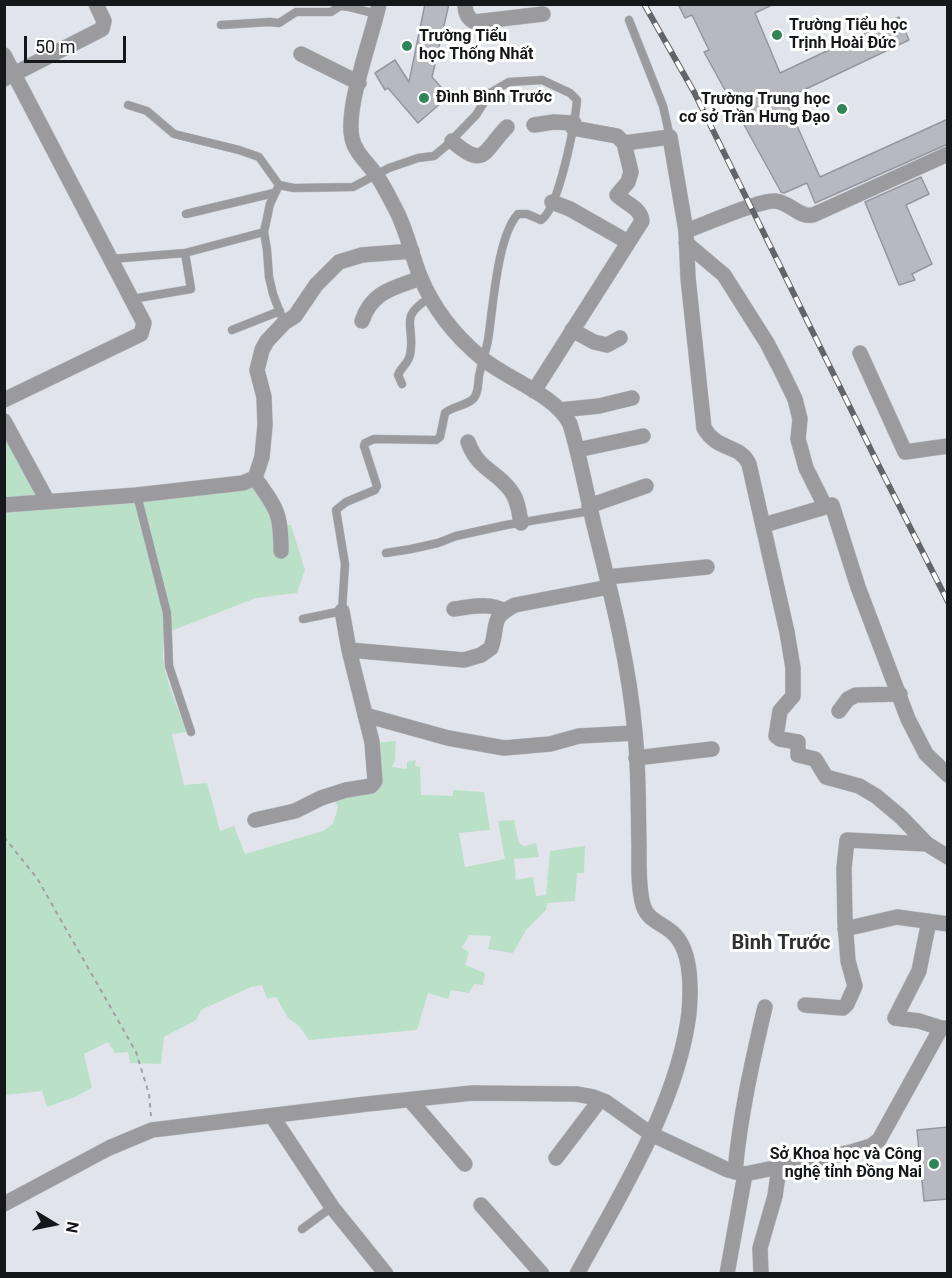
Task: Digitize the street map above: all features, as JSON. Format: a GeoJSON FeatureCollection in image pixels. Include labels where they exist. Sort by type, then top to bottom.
{"type":"FeatureCollection","features":[{"type":"Feature","properties":{"kind":"street"},"geometry":{"type":"LineString","coordinates":[[9,76],[102,29],[104,21],[96,4]]}},
{"type":"Feature","properties":{"kind":"street"},"geometry":{"type":"LineString","coordinates":[[465,4],[465,12],[475,22],[543,14]]}},
{"type":"Feature","properties":{"kind":"street"},"geometry":{"type":"LineString","coordinates":[[378,9],[359,83],[352,118],[352,139],[377,176],[402,222],[429,298],[446,321],[484,360],[560,410],[570,424],[608,582],[635,733],[643,904],[648,915],[677,936],[686,958],[690,986],[686,1035],[666,1095],[651,1134],[577,1274]]}},
{"type":"Feature","properties":{"kind":"street"},"geometry":{"type":"LineString","coordinates":[[301,54],[359,83]]}},
{"type":"Feature","properties":{"kind":"street"},"geometry":{"type":"LineString","coordinates":[[4,55],[9,76],[144,323],[141,334],[4,400]]}},
{"type":"Feature","properties":{"kind":"street"},"geometry":{"type":"LineString","coordinates":[[534,125],[554,122],[617,136],[624,143],[631,172],[628,182],[617,195],[636,209],[642,221],[534,391]]}},
{"type":"Feature","properties":{"kind":"street"},"geometry":{"type":"LineString","coordinates":[[452,141],[470,155],[481,156],[507,128]]}},
{"type":"Feature","properties":{"kind":"street"},"geometry":{"type":"LineString","coordinates":[[624,143],[670,137],[686,237],[688,278],[704,428],[710,438],[739,451],[746,458],[752,471],[787,632],[793,668],[793,696],[780,711],[777,736],[798,742],[797,753],[815,759],[829,779],[859,786],[876,796],[901,817],[927,844],[948,857]]}},
{"type":"Feature","properties":{"kind":"street"},"geometry":{"type":"LineString","coordinates":[[686,237],[771,201],[788,204],[802,215],[813,215],[948,154]]}},
{"type":"Feature","properties":{"kind":"street"},"geometry":{"type":"LineString","coordinates":[[552,202],[577,212],[628,242]]}},
{"type":"Feature","properties":{"kind":"street"},"geometry":{"type":"LineString","coordinates":[[686,237],[724,275],[781,370],[795,399],[800,419],[798,439],[806,468],[825,506]]}},
{"type":"Feature","properties":{"kind":"street"},"geometry":{"type":"LineString","coordinates":[[4,505],[136,495],[243,483],[255,478],[262,457],[265,425],[264,397],[257,370],[258,363],[267,341],[282,317],[295,316],[316,285],[339,262],[362,255],[412,251]]}},
{"type":"Feature","properties":{"kind":"street"},"geometry":{"type":"LineString","coordinates":[[362,321],[368,306],[381,293],[421,278]]}},
{"type":"Feature","properties":{"kind":"street"},"geometry":{"type":"LineString","coordinates":[[572,330],[607,345],[620,338]]}},
{"type":"Feature","properties":{"kind":"street"},"geometry":{"type":"LineString","coordinates":[[860,353],[905,452],[948,446]]}},
{"type":"Feature","properties":{"kind":"street"},"geometry":{"type":"LineString","coordinates":[[560,410],[599,406],[632,398]]}},
{"type":"Feature","properties":{"kind":"street"},"geometry":{"type":"LineString","coordinates":[[4,421],[48,502]]}},
{"type":"Feature","properties":{"kind":"street"},"geometry":{"type":"LineString","coordinates":[[577,450],[643,436]]}},
{"type":"Feature","properties":{"kind":"street"},"geometry":{"type":"LineString","coordinates":[[468,442],[474,458],[512,492],[521,523]]}},
{"type":"Feature","properties":{"kind":"street"},"geometry":{"type":"LineString","coordinates":[[255,478],[277,512],[281,533],[281,551]]}},
{"type":"Feature","properties":{"kind":"street"},"geometry":{"type":"LineString","coordinates":[[590,509],[646,486]]}},
{"type":"Feature","properties":{"kind":"street"},"geometry":{"type":"LineString","coordinates":[[764,525],[832,505],[858,587],[908,719],[926,754],[948,774]]}},
{"type":"Feature","properties":{"kind":"street"},"geometry":{"type":"LineString","coordinates":[[349,650],[465,660],[474,658],[491,648],[496,621],[504,611],[515,605],[608,582],[707,567]]}},
{"type":"Feature","properties":{"kind":"street"},"geometry":{"type":"LineString","coordinates":[[454,609],[488,606],[498,607],[504,611]]}},
{"type":"Feature","properties":{"kind":"street"},"geometry":{"type":"LineString","coordinates":[[255,820],[295,811],[321,798],[346,790],[371,786],[375,781],[372,742],[349,650],[342,611]]}},
{"type":"Feature","properties":{"kind":"street"},"geometry":{"type":"LineString","coordinates":[[839,711],[848,699],[856,695],[900,694]]}},
{"type":"Feature","properties":{"kind":"street"},"geometry":{"type":"LineString","coordinates":[[365,716],[448,738],[504,748],[550,744],[579,736],[635,733]]}},
{"type":"Feature","properties":{"kind":"street"},"geometry":{"type":"LineString","coordinates":[[636,758],[712,749]]}},
{"type":"Feature","properties":{"kind":"street"},"geometry":{"type":"LineString","coordinates":[[805,1005],[843,1008],[848,1004],[855,986],[848,961],[845,929],[844,868],[847,840],[927,844]]}},
{"type":"Feature","properties":{"kind":"street"},"geometry":{"type":"LineString","coordinates":[[845,929],[897,917],[948,924]]}},
{"type":"Feature","properties":{"kind":"street"},"geometry":{"type":"LineString","coordinates":[[4,1204],[109,1148],[152,1130],[472,1093],[576,1094],[600,1100],[651,1134],[740,1173],[779,1168],[871,1146],[879,1140],[944,1028],[919,1021],[895,1018],[919,971],[929,921]]}},
{"type":"Feature","properties":{"kind":"street"},"geometry":{"type":"LineString","coordinates":[[727,1274],[740,1173],[738,1135],[765,1007]]}},
{"type":"Feature","properties":{"kind":"street"},"geometry":{"type":"LineString","coordinates":[[410,1100],[465,1164]]}},
{"type":"Feature","properties":{"kind":"street"},"geometry":{"type":"LineString","coordinates":[[556,1158],[600,1100]]}},
{"type":"Feature","properties":{"kind":"street"},"geometry":{"type":"LineString","coordinates":[[272,1116],[332,1207],[386,1274]]}},
{"type":"Feature","properties":{"kind":"street"},"geometry":{"type":"LineString","coordinates":[[762,1274],[760,1248],[775,1196],[779,1168]]}},
{"type":"Feature","properties":{"kind":"street"},"geometry":{"type":"LineString","coordinates":[[481,1205],[542,1274]]}},
{"type":"Feature","properties":{"kind":"lane"},"geometry":{"type":"LineString","coordinates":[[221,25],[279,23],[296,12],[331,12],[340,6],[378,9]]}},
{"type":"Feature","properties":{"kind":"lane"},"geometry":{"type":"LineString","coordinates":[[628,20],[663,106],[670,137]]}},
{"type":"Feature","properties":{"kind":"lane"},"geometry":{"type":"LineString","coordinates":[[128,105],[147,111],[174,134],[259,157],[279,185],[294,188],[353,187],[389,168],[418,158],[434,156],[452,141],[476,115],[490,93],[509,82],[542,80],[574,95],[577,100],[566,164],[544,219],[522,213],[514,218],[502,252],[477,392],[471,401],[445,413],[439,438],[364,442],[377,486],[375,490],[346,502],[336,510],[345,564],[342,611],[303,619]]}},
{"type":"Feature","properties":{"kind":"lane"},"geometry":{"type":"LineString","coordinates":[[232,330],[282,317],[269,277],[264,232],[274,193],[279,185]]}},
{"type":"Feature","properties":{"kind":"lane"},"geometry":{"type":"LineString","coordinates":[[186,214],[274,193]]}},
{"type":"Feature","properties":{"kind":"lane"},"geometry":{"type":"LineString","coordinates":[[111,259],[185,253],[264,232]]}},
{"type":"Feature","properties":{"kind":"lane"},"geometry":{"type":"LineString","coordinates":[[132,299],[190,289],[185,253]]}},
{"type":"Feature","properties":{"kind":"lane"},"geometry":{"type":"LineString","coordinates":[[402,384],[398,375],[408,362],[410,316],[413,309],[429,298]]}},
{"type":"Feature","properties":{"kind":"lane"},"geometry":{"type":"LineString","coordinates":[[136,495],[168,613],[169,666],[191,732]]}},
{"type":"Feature","properties":{"kind":"lane"},"geometry":{"type":"LineString","coordinates":[[386,553],[438,543],[456,536],[590,509]]}},
{"type":"Feature","properties":{"kind":"lane"},"geometry":{"type":"LineString","coordinates":[[302,1229],[332,1207]]}},
{"type":"Feature","properties":{"kind":"path"},"geometry":{"type":"LineString","coordinates":[[4,837],[37,878],[136,1052],[149,1094],[152,1130]]}},
{"type":"Feature","properties":{"kind":"green space"},"geometry":{"type":"Polygon","coordinates":[[[4,437],[45,507],[254,484],[268,505],[275,526],[291,525],[305,570],[297,593],[256,598],[166,633],[163,648],[166,676],[187,732],[172,734],[184,785],[207,783],[220,831],[234,826],[245,854],[323,831],[333,824],[338,807],[334,800],[374,790],[377,743],[396,741],[395,760],[392,767],[407,769],[407,762],[416,760],[415,766],[420,767],[421,795],[453,796],[453,790],[484,792],[490,830],[459,833],[465,867],[505,859],[498,821],[514,820],[519,843],[524,846],[536,843],[539,857],[514,859],[516,880],[533,877],[536,896],[546,895],[550,851],[585,846],[584,873],[577,873],[575,901],[547,903],[546,910],[526,930],[513,953],[488,949],[491,936],[469,935],[462,948],[469,952],[465,965],[485,973],[483,985],[474,984],[469,993],[451,990],[448,999],[428,993],[417,1030],[309,1040],[299,1026],[288,1018],[276,997],[267,999],[262,985],[251,987],[201,1010],[196,1020],[164,1037],[161,1064],[130,1063],[128,1052],[115,1053],[108,1042],[84,1054],[92,1088],[75,1097],[47,1107],[42,1091],[5,1095],[4,437]]]}},
{"type":"Feature","properties":{"kind":"building"},"geometry":{"type":"Polygon","coordinates":[[[425,4],[449,4],[432,77],[449,96],[418,123],[388,88],[385,90],[375,73],[395,60],[409,82],[425,4]]]}},
{"type":"Feature","properties":{"kind":"building"},"geometry":{"type":"Polygon","coordinates":[[[678,4],[774,4],[755,13],[780,73],[899,17],[909,40],[785,99],[820,177],[948,119],[948,144],[815,203],[807,183],[784,193],[781,192],[704,52],[709,50],[692,15],[685,18],[678,4]]]}},
{"type":"Feature","properties":{"kind":"building"},"geometry":{"type":"Polygon","coordinates":[[[921,177],[929,194],[906,205],[932,264],[912,274],[915,280],[899,285],[865,202],[921,177]]]}},
{"type":"Feature","properties":{"kind":"building","name":"Sở Khoa học và Công nghệ tỉnh Đồng Nai"},"geometry":{"type":"Polygon","coordinates":[[[948,1127],[948,1199],[924,1201],[917,1130],[948,1127]]]}},
{"type":"Feature","properties":{"kind":"railway"},"geometry":{"type":"LineString","coordinates":[[644,4],[694,92],[948,602]]}},
{"type":"Feature","properties":{"kind":"place","name":"Trường Tiểu học Trịnh Hoài Đức"},"geometry":{"type":"Point","coordinates":[777,35]}},
{"type":"Feature","properties":{"kind":"place","name":"Trường Tiểu học Thống Nhất"},"geometry":{"type":"Point","coordinates":[407,46]}},
{"type":"Feature","properties":{"kind":"place","name":"Đình Bình Trước"},"geometry":{"type":"Point","coordinates":[424,98]}},
{"type":"Feature","properties":{"kind":"place","name":"Trường Trung học cơ sở Trần Hưng Đạo"},"geometry":{"type":"Point","coordinates":[842,109]}},
{"type":"Feature","properties":{"kind":"place","name":"Sở Khoa học và Công nghệ tỉnh Đồng Nai"},"geometry":{"type":"Point","coordinates":[934,1164]}},
{"type":"Feature","properties":{"kind":"district","name":"Bình Trước"},"geometry":{"type":"Point","coordinates":[781,944]}}]}
